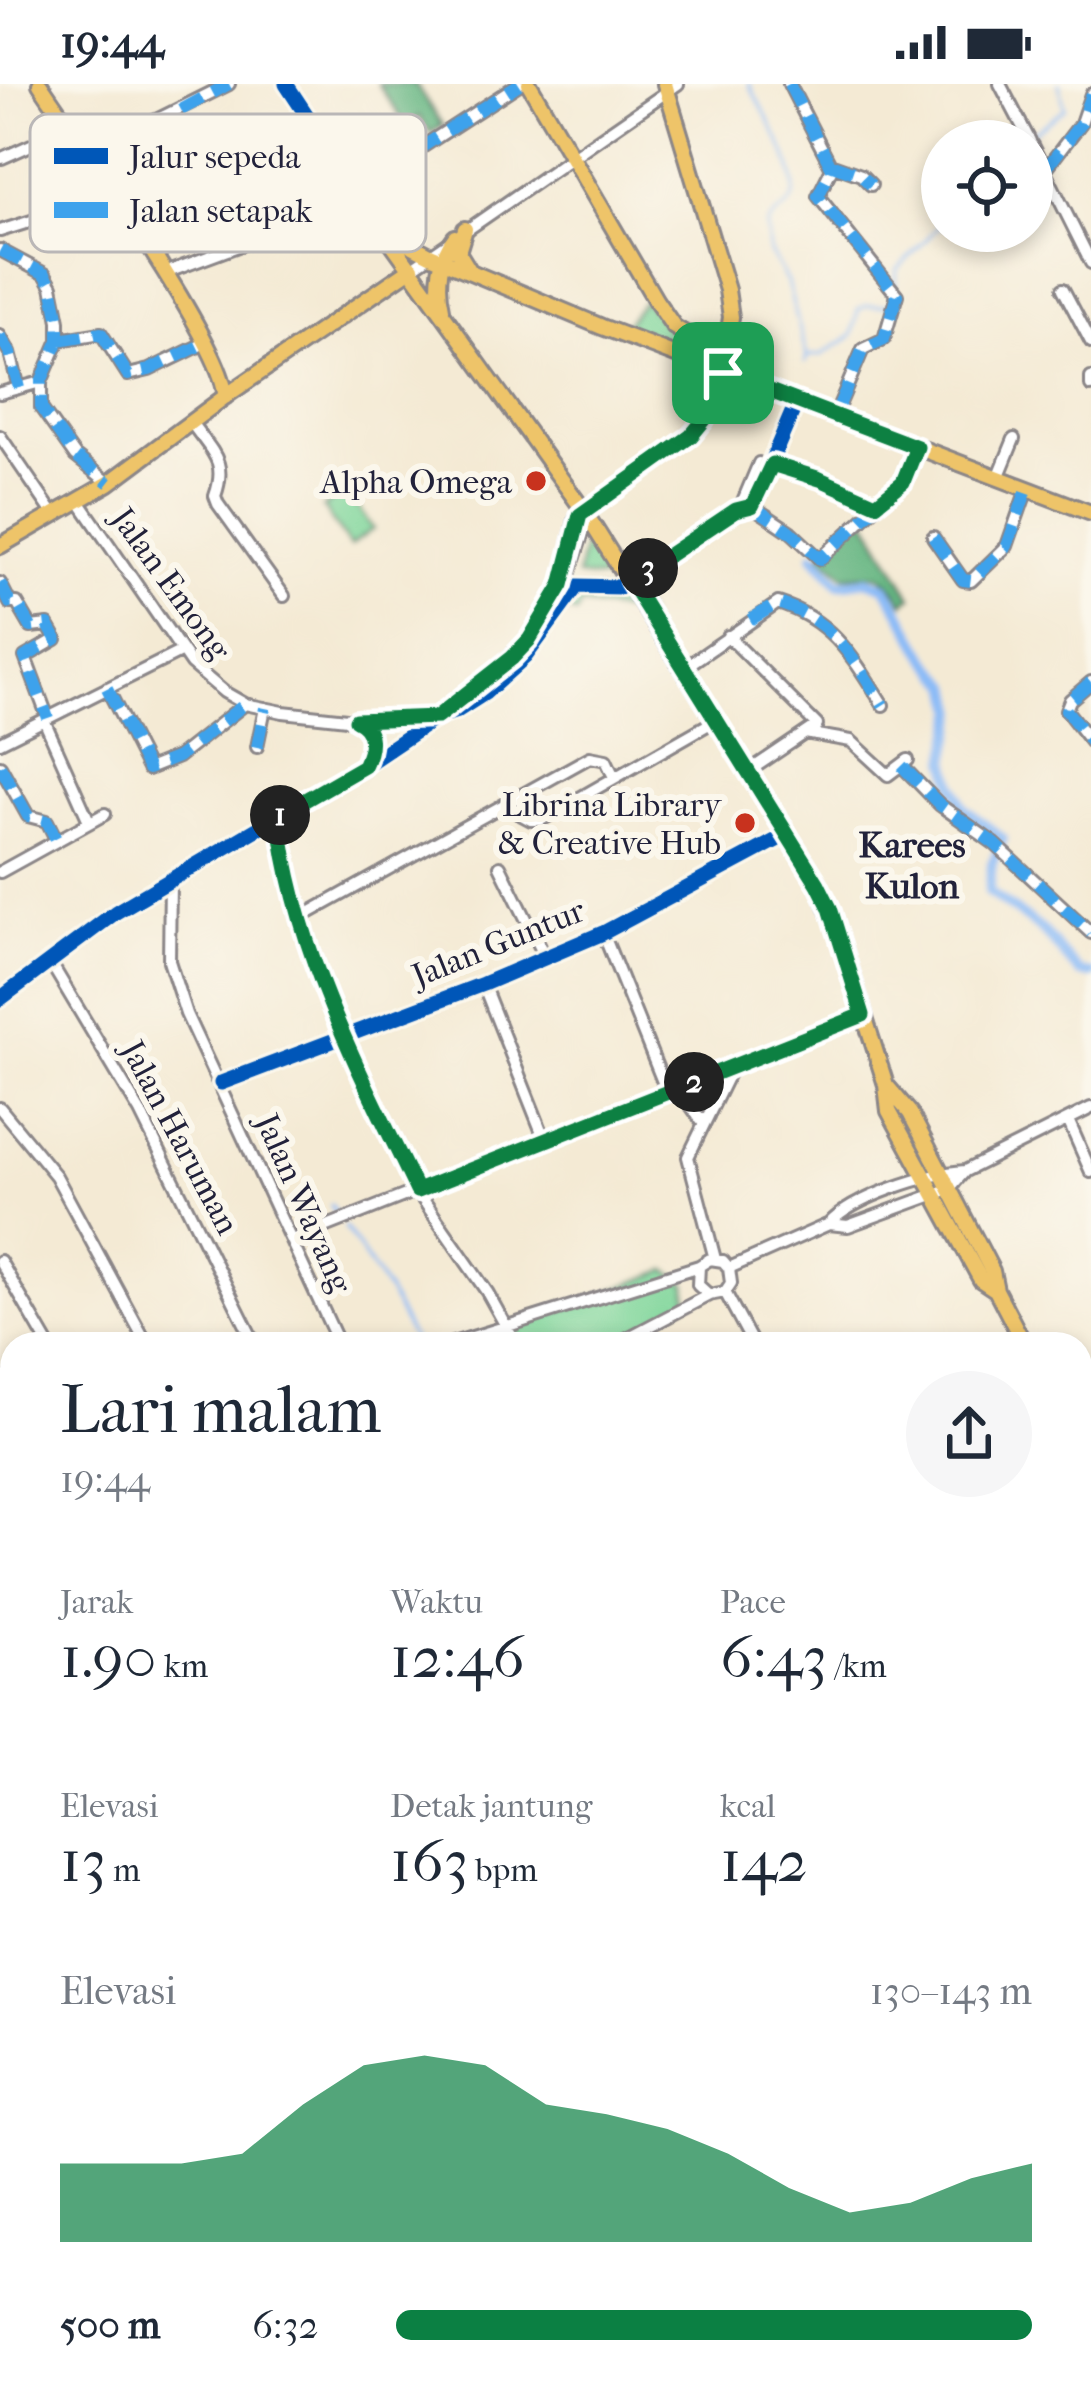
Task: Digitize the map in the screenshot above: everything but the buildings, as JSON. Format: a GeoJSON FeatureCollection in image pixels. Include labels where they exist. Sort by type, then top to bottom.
{"type":"FeatureCollection","features":[{"type":"Feature","properties":{"kind":"main road"},"geometry":{"type":"LineString","coordinates":[[40,84],[60,114]]}},
{"type":"Feature","properties":{"kind":"main road"},"geometry":{"type":"LineString","coordinates":[[286,84],[306,114]]}},
{"type":"Feature","properties":{"kind":"main road"},"geometry":{"type":"LineString","coordinates":[[529,84],[670,323],[713,350],[723,373]]}},
{"type":"Feature","properties":{"kind":"main road"},"geometry":{"type":"LineString","coordinates":[[670,86],[727,290],[730,317],[723,373]]}},
{"type":"Feature","properties":{"kind":"main road"},"geometry":{"type":"LineString","coordinates":[[460,233],[458,252],[465,267],[478,276]]}},
{"type":"Feature","properties":{"kind":"main road"},"geometry":{"type":"LineString","coordinates":[[447,320],[436,258],[460,233]]}},
{"type":"Feature","properties":{"kind":"main road"},"geometry":{"type":"LineString","coordinates":[[151,252],[236,389]]}},
{"type":"Feature","properties":{"kind":"main road"},"geometry":{"type":"LineString","coordinates":[[400,252],[586,514],[788,834],[830,908],[886,1085],[889,1111],[933,1175],[982,1280],[995,1290],[1014,1332]]}},
{"type":"Feature","properties":{"kind":"main road"},"geometry":{"type":"LineString","coordinates":[[424,252],[602,327],[1091,513]]}},
{"type":"Feature","properties":{"kind":"main road"},"geometry":{"type":"LineString","coordinates":[[0,546],[109,484],[236,389],[412,268]]}},
{"type":"Feature","properties":{"kind":"main road"},"geometry":{"type":"LineString","coordinates":[[447,320],[447,284],[457,277],[478,276]]}},
{"type":"Feature","properties":{"kind":"main road"},"geometry":{"type":"LineString","coordinates":[[562,585],[577,520],[586,514]]}},
{"type":"Feature","properties":{"kind":"street"},"geometry":{"type":"LineString","coordinates":[[169,114],[230,84]]}},
{"type":"Feature","properties":{"kind":"street"},"geometry":{"type":"LineString","coordinates":[[426,140],[519,84]]}},
{"type":"Feature","properties":{"kind":"street"},"geometry":{"type":"LineString","coordinates":[[789,84],[830,164],[832,172],[818,196],[889,286],[884,339],[862,349],[835,415]]}},
{"type":"Feature","properties":{"kind":"street"},"geometry":{"type":"LineString","coordinates":[[1000,84],[1019,120]]}},
{"type":"Feature","properties":{"kind":"street"},"geometry":{"type":"LineString","coordinates":[[460,233],[670,86]]}},
{"type":"Feature","properties":{"kind":"street"},"geometry":{"type":"LineString","coordinates":[[1053,160],[1081,123],[1091,94]]}},
{"type":"Feature","properties":{"kind":"street"},"geometry":{"type":"LineString","coordinates":[[2,158],[30,145]]}},
{"type":"Feature","properties":{"kind":"street"},"geometry":{"type":"LineString","coordinates":[[830,164],[872,185]]}},
{"type":"Feature","properties":{"kind":"street"},"geometry":{"type":"LineString","coordinates":[[1053,186],[1091,262]]}},
{"type":"Feature","properties":{"kind":"street"},"geometry":{"type":"LineString","coordinates":[[0,231],[30,222]]}},
{"type":"Feature","properties":{"kind":"street"},"geometry":{"type":"LineString","coordinates":[[0,250],[48,278],[59,340],[41,382],[39,401],[75,457],[109,484]]}},
{"type":"Feature","properties":{"kind":"street"},"geometry":{"type":"LineString","coordinates":[[165,273],[222,252]]}},
{"type":"Feature","properties":{"kind":"street"},"geometry":{"type":"LineString","coordinates":[[412,268],[436,258]]}},
{"type":"Feature","properties":{"kind":"street"},"geometry":{"type":"LineString","coordinates":[[1063,289],[1091,342]]}},
{"type":"Feature","properties":{"kind":"street"},"geometry":{"type":"LineString","coordinates":[[59,340],[101,333],[128,375],[205,343]]}},
{"type":"Feature","properties":{"kind":"street"},"geometry":{"type":"LineString","coordinates":[[0,336],[19,388]]}},
{"type":"Feature","properties":{"kind":"street"},"geometry":{"type":"LineString","coordinates":[[586,514],[691,436],[704,420],[723,373]]}},
{"type":"Feature","properties":{"kind":"street"},"geometry":{"type":"LineString","coordinates":[[0,393],[41,382]]}},
{"type":"Feature","properties":{"kind":"street"},"geometry":{"type":"LineString","coordinates":[[441,715],[478,698],[513,670],[572,590],[582,585],[621,587],[747,507],[797,401]]}},
{"type":"Feature","properties":{"kind":"street"},"geometry":{"type":"LineString","coordinates":[[191,422],[223,475],[215,496],[218,505],[284,596]]}},
{"type":"Feature","properties":{"kind":"street"},"geometry":{"type":"LineString","coordinates":[[0,436],[54,515]]}},
{"type":"Feature","properties":{"kind":"street"},"geometry":{"type":"LineString","coordinates":[[998,478],[1014,439]]}},
{"type":"Feature","properties":{"kind":"street"},"geometry":{"type":"LineString","coordinates":[[747,507],[791,532],[820,560],[903,482],[917,447]]}},
{"type":"Feature","properties":{"kind":"street"},"geometry":{"type":"LineString","coordinates":[[766,464],[820,479],[876,504]]}},
{"type":"Feature","properties":{"kind":"street"},"geometry":{"type":"LineString","coordinates":[[933,537],[963,580],[971,581],[1007,546],[1027,489]]}},
{"type":"Feature","properties":{"kind":"street","name":"Jalan Emong"},"geometry":{"type":"LineString","coordinates":[[79,501],[182,651],[210,682],[245,704],[356,720],[441,715]]}},
{"type":"Feature","properties":{"kind":"street"},"geometry":{"type":"LineString","coordinates":[[0,583],[5,604],[17,603],[31,627],[45,623],[56,639],[26,657],[89,820]]}},
{"type":"Feature","properties":{"kind":"street"},"geometry":{"type":"LineString","coordinates":[[2,999],[85,932],[441,715],[519,651],[562,585]]}},
{"type":"Feature","properties":{"kind":"street"},"geometry":{"type":"LineString","coordinates":[[684,668],[774,604],[788,605],[836,634],[883,705]]}},
{"type":"Feature","properties":{"kind":"street"},"geometry":{"type":"LineString","coordinates":[[728,636],[817,725],[749,771]]}},
{"type":"Feature","properties":{"kind":"street"},"geometry":{"type":"LineString","coordinates":[[0,742],[182,651]]}},
{"type":"Feature","properties":{"kind":"street"},"geometry":{"type":"LineString","coordinates":[[1091,682],[1066,705],[1091,742]]}},
{"type":"Feature","properties":{"kind":"street"},"geometry":{"type":"LineString","coordinates":[[107,688],[148,769],[180,756],[245,704]]}},
{"type":"Feature","properties":{"kind":"street"},"geometry":{"type":"LineString","coordinates":[[257,747],[265,708]]}},
{"type":"Feature","properties":{"kind":"street"},"geometry":{"type":"LineString","coordinates":[[356,720],[364,724],[371,740],[364,766]]}},
{"type":"Feature","properties":{"kind":"street"},"geometry":{"type":"LineString","coordinates":[[506,806],[531,820],[541,820],[716,720]]}},
{"type":"Feature","properties":{"kind":"street"},"geometry":{"type":"LineString","coordinates":[[805,733],[851,741],[887,775],[905,763],[940,806],[995,844],[1091,934]]}},
{"type":"Feature","properties":{"kind":"street"},"geometry":{"type":"LineString","coordinates":[[298,919],[590,757],[606,760],[614,777]]}},
{"type":"Feature","properties":{"kind":"street"},"geometry":{"type":"LineString","coordinates":[[0,766],[28,816],[47,821],[56,838]]}},
{"type":"Feature","properties":{"kind":"street"},"geometry":{"type":"LineString","coordinates":[[0,872],[105,814]]}},
{"type":"Feature","properties":{"kind":"street"},"geometry":{"type":"LineString","coordinates":[[279,815],[298,919],[343,1036],[417,1191],[510,1332]]}},
{"type":"Feature","properties":{"kind":"street","name":"Jalan Guntur"},"geometry":{"type":"LineString","coordinates":[[221,1083],[483,984],[603,933],[788,834]]}},
{"type":"Feature","properties":{"kind":"street"},"geometry":{"type":"LineString","coordinates":[[500,866],[545,957]]}},
{"type":"Feature","properties":{"kind":"street","name":"Jalan Wayang"},"geometry":{"type":"LineString","coordinates":[[170,880],[169,961],[186,1014],[334,1332]]}},
{"type":"Feature","properties":{"kind":"street"},"geometry":{"type":"LineString","coordinates":[[603,933],[667,1093]]}},
{"type":"Feature","properties":{"kind":"street","name":"Jalan Haruman"},"geometry":{"type":"LineString","coordinates":[[49,960],[140,1112],[249,1332]]}},
{"type":"Feature","properties":{"kind":"street"},"geometry":{"type":"LineString","coordinates":[[483,984],[545,1140]]}},
{"type":"Feature","properties":{"kind":"street"},"geometry":{"type":"LineString","coordinates":[[292,1240],[863,1015]]}},
{"type":"Feature","properties":{"kind":"street"},"geometry":{"type":"LineString","coordinates":[[724,1292],[732,1278],[730,1268],[715,1259],[688,1157],[732,1067]]}},
{"type":"Feature","properties":{"kind":"street"},"geometry":{"type":"LineString","coordinates":[[667,1093],[686,1099],[703,1123]]}},
{"type":"Feature","properties":{"kind":"street"},"geometry":{"type":"LineString","coordinates":[[1,1107],[56,1176],[140,1332]]}},
{"type":"Feature","properties":{"kind":"street"},"geometry":{"type":"LineString","coordinates":[[829,1224],[848,1226],[942,1191],[965,1171],[1091,1108]]}},
{"type":"Feature","properties":{"kind":"street"},"geometry":{"type":"LineString","coordinates":[[1068,1120],[1091,1172]]}},
{"type":"Feature","properties":{"kind":"street"},"geometry":{"type":"LineString","coordinates":[[730,1268],[829,1224],[840,1211],[933,1175],[965,1171]]}},
{"type":"Feature","properties":{"kind":"street"},"geometry":{"type":"LineString","coordinates":[[486,1332],[715,1259]]}},
{"type":"Feature","properties":{"kind":"street"},"geometry":{"type":"LineString","coordinates":[[0,1261],[4,1277],[40,1332]]}},
{"type":"Feature","properties":{"kind":"street"},"geometry":{"type":"LineString","coordinates":[[699,1266],[698,1285],[709,1294]]}},
{"type":"Feature","properties":{"kind":"street"},"geometry":{"type":"LineString","coordinates":[[638,1332],[709,1294],[724,1292]]}},
{"type":"Feature","properties":{"kind":"street"},"geometry":{"type":"LineString","coordinates":[[724,1292],[746,1332]]}},
{"type":"Feature","properties":{"kind":"green space"},"geometry":{"type":"Polygon","coordinates":[[[378,84],[415,84],[442,125],[431,133],[426,114],[398,114],[378,84]]]}},
{"type":"Feature","properties":{"kind":"green space"},"geometry":{"type":"Polygon","coordinates":[[[644,300],[671,332],[709,356],[707,361],[624,326],[644,300]]]}},
{"type":"Feature","properties":{"kind":"green space"},"geometry":{"type":"Polygon","coordinates":[[[346,491],[373,529],[350,546],[323,508],[346,491]]]}},
{"type":"Feature","properties":{"kind":"green space"},"geometry":{"type":"Polygon","coordinates":[[[863,513],[912,597],[904,603],[880,576],[844,576],[821,554],[863,513]]]}},
{"type":"Feature","properties":{"kind":"green space"},"geometry":{"type":"Polygon","coordinates":[[[590,539],[613,575],[611,580],[577,576],[584,545],[590,539]]]}},
{"type":"Feature","properties":{"kind":"green space"},"geometry":{"type":"Polygon","coordinates":[[[576,591],[638,599],[646,614],[581,605],[576,614],[563,607],[576,591]]]}},
{"type":"Feature","properties":{"kind":"green space"},"geometry":{"type":"Polygon","coordinates":[[[667,1270],[687,1284],[688,1303],[632,1332],[516,1332],[514,1327],[667,1270]]]}},
{"type":"Feature","properties":{"kind":"waterway"},"geometry":{"type":"LineString","coordinates":[[749,84],[792,173],[793,199],[767,226],[769,251],[787,282],[805,363]]}},
{"type":"Feature","properties":{"kind":"waterway"},"geometry":{"type":"LineString","coordinates":[[1049,120],[1065,108],[1059,84]]}},
{"type":"Feature","properties":{"kind":"waterway"},"geometry":{"type":"LineString","coordinates":[[895,287],[897,270],[921,245]]}},
{"type":"Feature","properties":{"kind":"waterway"},"geometry":{"type":"LineString","coordinates":[[807,356],[821,355],[852,336],[858,310],[887,305]]}},
{"type":"Feature","properties":{"kind":"waterway"},"geometry":{"type":"LineString","coordinates":[[814,555],[839,584],[866,580],[886,587],[927,658],[951,685],[957,711],[947,760],[954,785],[964,808],[1003,839],[992,863],[989,892],[1042,930],[1080,973],[1091,974]]}},
{"type":"Feature","properties":{"kind":"waterway"},"geometry":{"type":"LineString","coordinates":[[331,1205],[336,1215]]}},
{"type":"Feature","properties":{"kind":"waterway"},"geometry":{"type":"LineString","coordinates":[[345,1227],[409,1332]]}},
{"type":"Feature","properties":{"kind":"marked path"},"geometry":{"type":"LineString","coordinates":[[181,110],[229,84]]}},
{"type":"Feature","properties":{"kind":"marked path"},"geometry":{"type":"LineString","coordinates":[[426,144],[519,84]]}},
{"type":"Feature","properties":{"kind":"marked path"},"geometry":{"type":"LineString","coordinates":[[789,84],[832,168],[818,196],[897,295],[884,339],[863,349],[835,415]]}},
{"type":"Feature","properties":{"kind":"marked path"},"geometry":{"type":"LineString","coordinates":[[1053,160],[1081,123],[1091,94]]}},
{"type":"Feature","properties":{"kind":"marked path"},"geometry":{"type":"LineString","coordinates":[[830,164],[861,175],[871,185]]}},
{"type":"Feature","properties":{"kind":"marked path"},"geometry":{"type":"LineString","coordinates":[[0,250],[45,274],[52,286],[59,340],[41,382],[41,408],[75,456],[109,483]]}},
{"type":"Feature","properties":{"kind":"marked path"},"geometry":{"type":"LineString","coordinates":[[59,340],[101,333],[128,375],[205,343]]}},
{"type":"Feature","properties":{"kind":"marked path"},"geometry":{"type":"LineString","coordinates":[[0,336],[19,388]]}},
{"type":"Feature","properties":{"kind":"marked path"},"geometry":{"type":"LineString","coordinates":[[752,506],[820,559],[903,482],[917,447]]}},
{"type":"Feature","properties":{"kind":"marked path"},"geometry":{"type":"LineString","coordinates":[[772,464],[876,504]]}},
{"type":"Feature","properties":{"kind":"marked path"},"geometry":{"type":"LineString","coordinates":[[933,537],[963,580],[971,581],[1007,546],[1027,489]]}},
{"type":"Feature","properties":{"kind":"marked path"},"geometry":{"type":"LineString","coordinates":[[0,583],[31,627],[48,625],[56,639],[25,657],[48,718]]}},
{"type":"Feature","properties":{"kind":"marked path"},"geometry":{"type":"LineString","coordinates":[[750,620],[778,603],[814,620],[840,643],[883,705]]}},
{"type":"Feature","properties":{"kind":"marked path"},"geometry":{"type":"LineString","coordinates":[[1091,682],[1070,700],[1066,710],[1091,742]]}},
{"type":"Feature","properties":{"kind":"marked path"},"geometry":{"type":"LineString","coordinates":[[107,688],[148,769],[178,757],[245,704]]}},
{"type":"Feature","properties":{"kind":"marked path"},"geometry":{"type":"LineString","coordinates":[[257,747],[265,708]]}},
{"type":"Feature","properties":{"kind":"marked path"},"geometry":{"type":"LineString","coordinates":[[0,766],[28,816],[47,821],[56,839]]}},
{"type":"Feature","properties":{"kind":"marked path"},"geometry":{"type":"LineString","coordinates":[[902,766],[940,805],[995,844],[1091,933]]}},
{"type":"Feature","properties":{"kind":"cycle path"},"geometry":{"type":"LineString","coordinates":[[286,84],[306,114]]}},
{"type":"Feature","properties":{"kind":"cycle path"},"geometry":{"type":"LineString","coordinates":[[0,999],[116,912],[364,766],[437,717],[485,693],[525,657],[577,586],[621,587],[737,510],[752,506],[797,401]]}},
{"type":"Feature","properties":{"kind":"cycle path"},"geometry":{"type":"LineString","coordinates":[[221,1083],[483,984],[603,933],[788,834]]}},
{"type":"Feature","properties":{"kind":"place","name":"Alpha Omega"},"geometry":{"type":"Point","coordinates":[536,481]}},
{"type":"Feature","properties":{"kind":"place","name":"Librina Library & Creative Hub"},"geometry":{"type":"Point","coordinates":[745,823]}},
{"type":"Feature","properties":{"kind":"district","name":"Karees Kulon"},"geometry":{"type":"Point","coordinates":[912,864]}},
{"type":"Feature","properties":{"kind":"route"},"geometry":{"type":"LineString","coordinates":[[723,373],[917,447],[903,482],[876,504],[772,464],[752,506],[736,510],[630,581],[818,884],[863,1015],[417,1191],[343,1036],[304,938],[279,815],[364,766],[371,740],[364,724],[356,720],[437,717],[512,658],[529,640],[562,585],[580,515],[691,436],[704,420],[723,373]]}}]}
